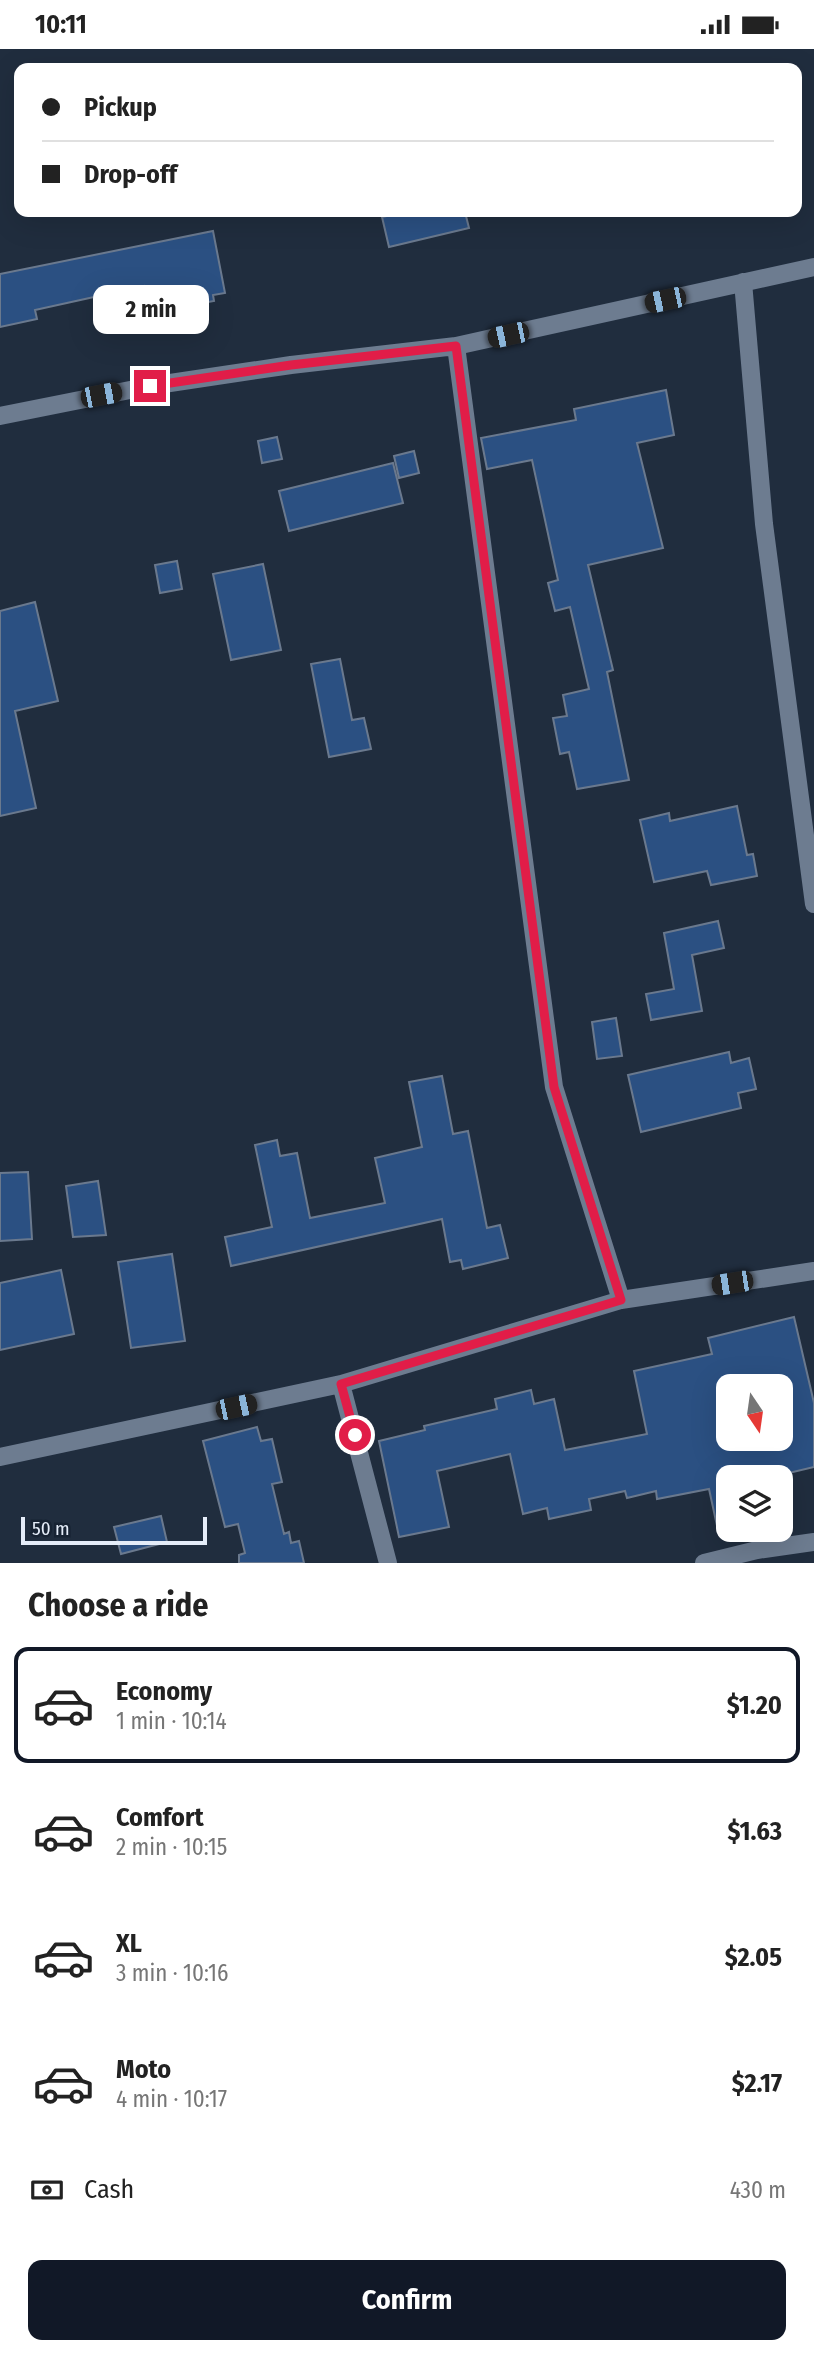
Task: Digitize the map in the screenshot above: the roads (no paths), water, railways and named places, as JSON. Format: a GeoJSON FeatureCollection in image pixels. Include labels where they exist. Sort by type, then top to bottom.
{"type":"FeatureCollection","features":[{"type":"Feature","properties":{"kind":"street"},"geometry":{"type":"LineString","coordinates":[[0,416],[175,382],[456,346],[814,267]]}},
{"type":"Feature","properties":{"kind":"street"},"geometry":{"type":"LineString","coordinates":[[743,282],[764,524],[814,905]]}},
{"type":"Feature","properties":{"kind":"street"},"geometry":{"type":"LineString","coordinates":[[456,346],[554,1087],[621,1300]]}},
{"type":"Feature","properties":{"kind":"street"},"geometry":{"type":"LineString","coordinates":[[0,1457],[341,1384],[621,1300],[814,1271]]}},
{"type":"Feature","properties":{"kind":"street"},"geometry":{"type":"LineString","coordinates":[[341,1384],[388,1563]]}},
{"type":"Feature","properties":{"kind":"street"},"geometry":{"type":"LineString","coordinates":[[704,1563],[757,1550],[814,1542]]}}]}
